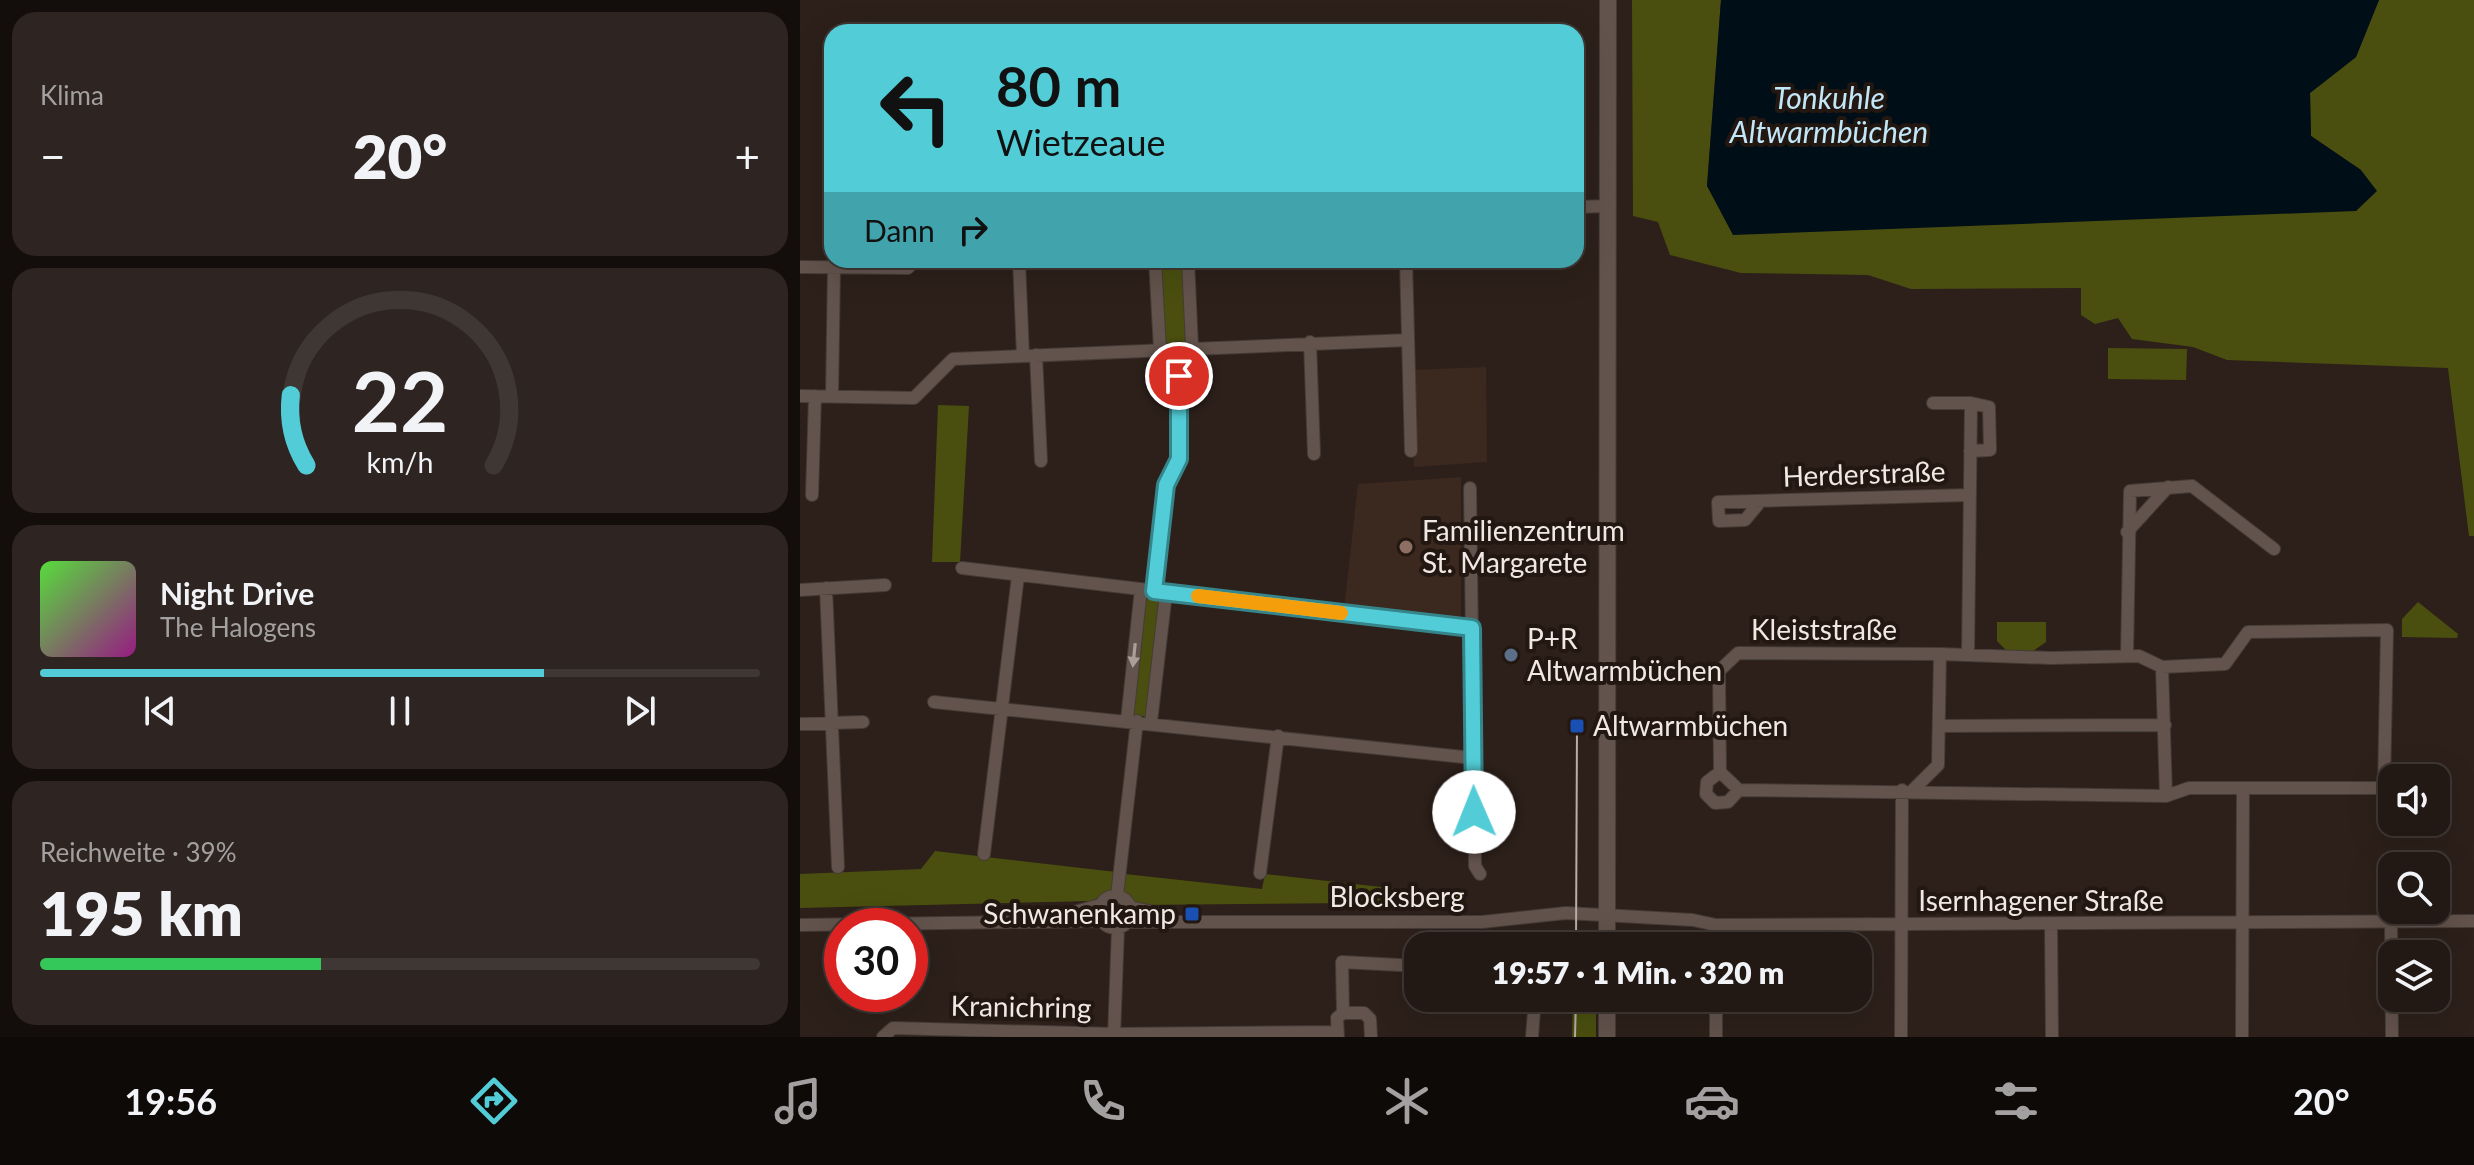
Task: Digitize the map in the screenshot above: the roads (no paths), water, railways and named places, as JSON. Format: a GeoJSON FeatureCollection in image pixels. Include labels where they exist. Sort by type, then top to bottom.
{"type":"FeatureCollection","features":[{"type":"Feature","properties":{"kind":"main road"},"geometry":{"type":"LineString","coordinates":[[1607,932],[1608,0]]}},
{"type":"Feature","properties":{"kind":"main road"},"geometry":{"type":"LineString","coordinates":[[1607,1012],[1607,1037]]}},
{"type":"Feature","properties":{"kind":"street"},"geometry":{"type":"LineString","coordinates":[[1584,207],[1609,206]]}},
{"type":"Feature","properties":{"kind":"street"},"geometry":{"type":"LineString","coordinates":[[800,267],[824,267]]}},
{"type":"Feature","properties":{"kind":"street"},"geometry":{"type":"LineString","coordinates":[[832,397],[834,268]]}},
{"type":"Feature","properties":{"kind":"street"},"geometry":{"type":"LineString","coordinates":[[1020,268],[1041,461]]}},
{"type":"Feature","properties":{"kind":"street"},"geometry":{"type":"LineString","coordinates":[[1155,268],[1160,349]]}},
{"type":"Feature","properties":{"kind":"street"},"geometry":{"type":"LineString","coordinates":[[1117,896],[1166,485],[1179,459],[1188,268]]}},
{"type":"Feature","properties":{"kind":"street"},"geometry":{"type":"LineString","coordinates":[[1406,268],[1411,451]]}},
{"type":"Feature","properties":{"kind":"street"},"geometry":{"type":"LineString","coordinates":[[800,396],[914,398],[953,359],[1408,340]]}},
{"type":"Feature","properties":{"kind":"street"},"geometry":{"type":"LineString","coordinates":[[1310,342],[1314,454]]}},
{"type":"Feature","properties":{"kind":"street"},"geometry":{"type":"LineString","coordinates":[[812,495],[815,396]]}},
{"type":"Feature","properties":{"kind":"street"},"geometry":{"type":"LineString","coordinates":[[1933,403],[1971,403],[1989,407],[1990,450],[1970,451]]}},
{"type":"Feature","properties":{"kind":"street"},"geometry":{"type":"LineString","coordinates":[[1968,654],[1971,403]]}},
{"type":"Feature","properties":{"kind":"street"},"geometry":{"type":"LineString","coordinates":[[2127,656],[2130,491],[2192,486],[2274,549]]}},
{"type":"Feature","properties":{"kind":"street"},"geometry":{"type":"LineString","coordinates":[[2127,532],[2168,487]]}},
{"type":"Feature","properties":{"kind":"street"},"geometry":{"type":"LineString","coordinates":[[1470,488],[1475,866],[1480,874]]}},
{"type":"Feature","properties":{"kind":"street","name":"Herderstraße"},"geometry":{"type":"LineString","coordinates":[[1760,502],[1969,495]]}},
{"type":"Feature","properties":{"kind":"street"},"geometry":{"type":"LineString","coordinates":[[962,568],[1472,628]]}},
{"type":"Feature","properties":{"kind":"street"},"geometry":{"type":"LineString","coordinates":[[984,854],[1018,576]]}},
{"type":"Feature","properties":{"kind":"street"},"geometry":{"type":"LineString","coordinates":[[800,590],[885,585]]}},
{"type":"Feature","properties":{"kind":"street"},"geometry":{"type":"LineString","coordinates":[[826,588],[838,867]]}},
{"type":"Feature","properties":{"kind":"street"},"geometry":{"type":"LineString","coordinates":[[1138,721],[1153,591]]}},
{"type":"Feature","properties":{"kind":"street","name":"Kleiststraße"},"geometry":{"type":"LineString","coordinates":[[2387,630],[2384,788],[2189,788],[2166,796],[1739,790],[1728,802],[1715,803],[1706,794],[1707,782],[1720,772],[1719,671],[1738,653],[1940,654],[2051,658],[2139,656],[2162,667],[2225,664],[2248,632],[2387,630]]}},
{"type":"Feature","properties":{"kind":"street"},"geometry":{"type":"LineString","coordinates":[[1901,1037],[1901,925],[1908,790],[1938,765],[1940,654]]}},
{"type":"Feature","properties":{"kind":"street"},"geometry":{"type":"LineString","coordinates":[[2162,667],[2166,796]]}},
{"type":"Feature","properties":{"kind":"street"},"geometry":{"type":"LineString","coordinates":[[934,702],[1473,758]]}},
{"type":"Feature","properties":{"kind":"street"},"geometry":{"type":"LineString","coordinates":[[800,724],[863,722]]}},
{"type":"Feature","properties":{"kind":"street"},"geometry":{"type":"LineString","coordinates":[[1939,726],[2165,725]]}},
{"type":"Feature","properties":{"kind":"street"},"geometry":{"type":"LineString","coordinates":[[1260,873],[1278,736]]}},
{"type":"Feature","properties":{"kind":"street"},"geometry":{"type":"LineString","coordinates":[[1720,772],[1739,790]]}},
{"type":"Feature","properties":{"kind":"street"},"geometry":{"type":"LineString","coordinates":[[2242,1037],[2243,788]]}},
{"type":"Feature","properties":{"kind":"street","name":"Blocksberg"},"geometry":{"type":"LineString","coordinates":[[1046,920],[1100,905],[1106,898],[1117,896],[1130,907],[1186,920]]}},
{"type":"Feature","properties":{"kind":"street"},"geometry":{"type":"LineString","coordinates":[[1100,905],[1101,921]]}},
{"type":"Feature","properties":{"kind":"street"},"geometry":{"type":"LineString","coordinates":[[1114,1035],[1122,925],[1130,907]]}},
{"type":"Feature","properties":{"kind":"street","name":"Blocksberg"},"geometry":{"type":"LineString","coordinates":[[800,925],[1046,920],[1101,921],[1122,925],[1186,920],[1482,922],[1566,913],[1608,916]]}},
{"type":"Feature","properties":{"kind":"street","name":"Isernhagener Straße"},"geometry":{"type":"LineString","coordinates":[[1608,916],[1693,920],[1716,925],[2378,922]]}},
{"type":"Feature","properties":{"kind":"street","name":"Isernhagener Straße"},"geometry":{"type":"LineString","coordinates":[[2450,921],[2474,921]]}},
{"type":"Feature","properties":{"kind":"street"},"geometry":{"type":"LineString","coordinates":[[2051,924],[2052,1037]]}},
{"type":"Feature","properties":{"kind":"street"},"geometry":{"type":"LineString","coordinates":[[2391,924],[2392,1037]]}},
{"type":"Feature","properties":{"kind":"street"},"geometry":{"type":"LineString","coordinates":[[1716,925],[1716,932]]}},
{"type":"Feature","properties":{"kind":"street"},"geometry":{"type":"LineString","coordinates":[[1343,1013],[1342,962],[1404,965]]}},
{"type":"Feature","properties":{"kind":"street"},"geometry":{"type":"LineString","coordinates":[[1532,1037],[1534,1012]]}},
{"type":"Feature","properties":{"kind":"street"},"geometry":{"type":"LineString","coordinates":[[1716,1012],[1716,1037]]}},
{"type":"Feature","properties":{"kind":"street"},"geometry":{"type":"LineString","coordinates":[[1338,1034],[1337,1018],[1343,1013],[1364,1013],[1370,1019],[1371,1037]]}},
{"type":"Feature","properties":{"kind":"street","name":"Kranichring"},"geometry":{"type":"LineString","coordinates":[[883,1037],[893,1028],[1114,1035],[1338,1034]]}},
{"type":"Feature","properties":{"kind":"water","name":"Tonkuhle Altwarmbüchen"},"geometry":{"type":"Polygon","coordinates":[[[1721,0],[2379,0],[2356,57],[2310,93],[2311,136],[2361,170],[2377,191],[2356,211],[1733,235],[1707,186],[1721,0]]]}},
{"type":"Feature","properties":{"kind":"tram line"},"geometry":{"type":"LineString","coordinates":[[1576,932],[1577,726]]}},
{"type":"Feature","properties":{"kind":"tram line"},"geometry":{"type":"LineString","coordinates":[[1575,1037],[1576,1012]]}},
{"type":"Feature","properties":{"kind":"place","name":"Familienzentrum St. Margarete"},"geometry":{"type":"Point","coordinates":[1406,547]}},
{"type":"Feature","properties":{"kind":"place","name":"P+R Altwarmbüchen"},"geometry":{"type":"Point","coordinates":[1511,655]}},
{"type":"Feature","properties":{"kind":"place","name":"Altwarmbüchen"},"geometry":{"type":"Point","coordinates":[1577,726]}},
{"type":"Feature","properties":{"kind":"place","name":"Schwanenkamp"},"geometry":{"type":"Point","coordinates":[1192,914]}}]}
